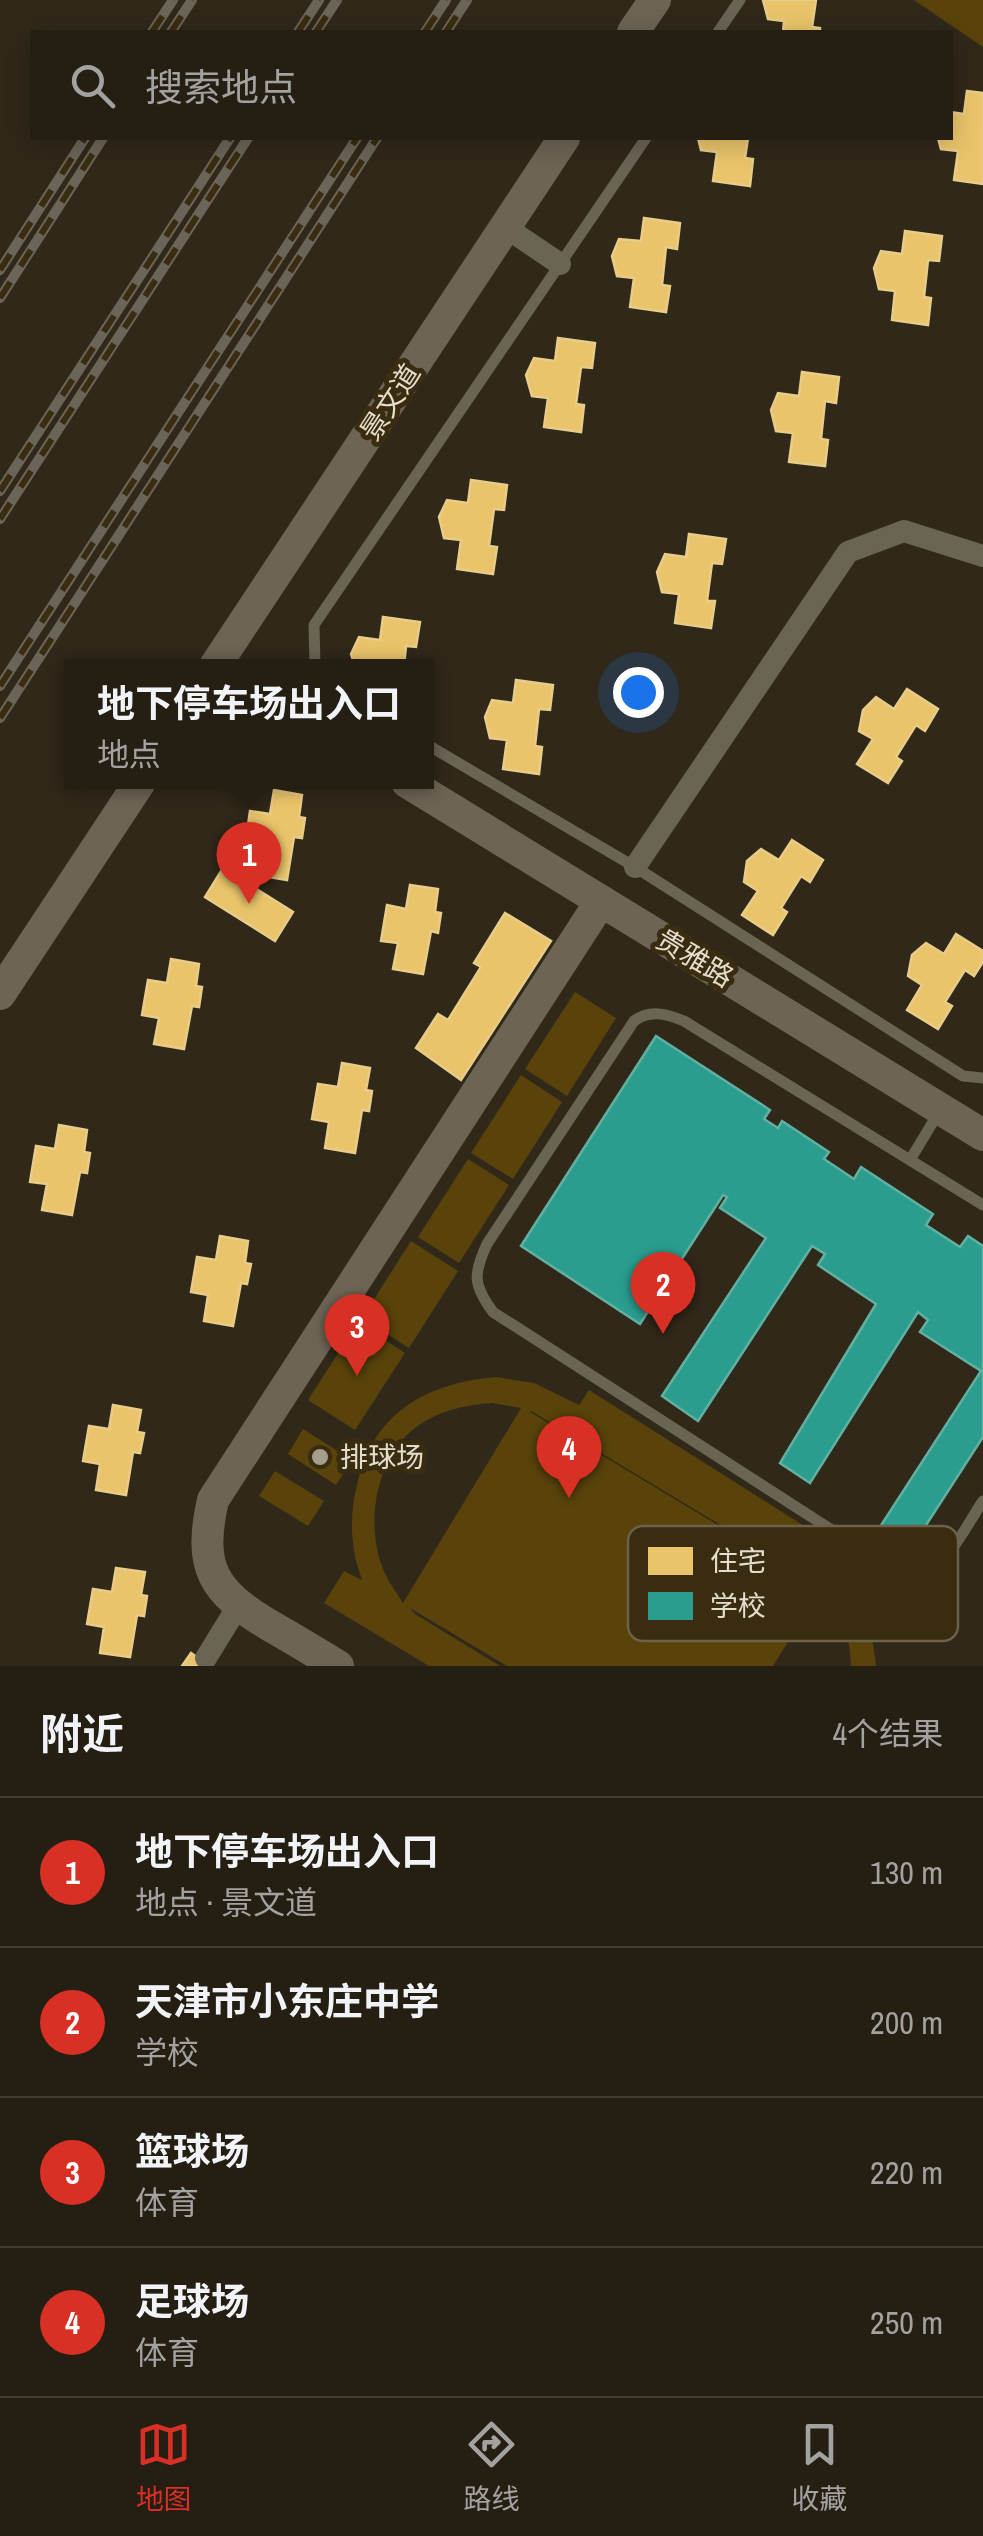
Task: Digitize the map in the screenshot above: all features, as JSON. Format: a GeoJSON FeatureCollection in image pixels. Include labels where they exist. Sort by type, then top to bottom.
{"type":"FeatureCollection","features":[{"type":"Feature","properties":{"kind":"street"},"geometry":{"type":"LineString","coordinates":[[634,30],[654,0]]}},
{"type":"Feature","properties":{"kind":"street","name":"景文道"},"geometry":{"type":"LineString","coordinates":[[223,659],[563,140]]}},
{"type":"Feature","properties":{"kind":"street"},"geometry":{"type":"LineString","coordinates":[[505,227],[560,264]]}},
{"type":"Feature","properties":{"kind":"street"},"geometry":{"type":"LineString","coordinates":[[636,868],[848,552],[904,530],[983,556]]}},
{"type":"Feature","properties":{"kind":"street"},"geometry":{"type":"LineString","coordinates":[[0,994],[135,789]]}},
{"type":"Feature","properties":{"kind":"street","name":"贵雅路"},"geometry":{"type":"LineString","coordinates":[[419,789],[983,1135]]}},
{"type":"Feature","properties":{"kind":"street"},"geometry":{"type":"LineString","coordinates":[[338,1666],[238,1606],[220,1587],[208,1551],[213,1500],[601,901]]}},
{"type":"Feature","properties":{"kind":"street"},"geometry":{"type":"LineString","coordinates":[[206,1658],[238,1606]]}},
{"type":"Feature","properties":{"kind":"lane"},"geometry":{"type":"LineString","coordinates":[[719,30],[740,0]]}},
{"type":"Feature","properties":{"kind":"lane"},"geometry":{"type":"LineString","coordinates":[[315,659],[314,624],[645,140]]}},
{"type":"Feature","properties":{"kind":"lane"},"geometry":{"type":"LineString","coordinates":[[434,749],[636,868],[963,1076],[983,1078]]}},
{"type":"Feature","properties":{"kind":"lane"},"geometry":{"type":"LineString","coordinates":[[826,1526],[493,1312],[476,1281],[487,1244],[634,1021],[642,1015],[684,1021],[983,1205]]}},
{"type":"Feature","properties":{"kind":"lane"},"geometry":{"type":"LineString","coordinates":[[910,1160],[942,1109]]}},
{"type":"Feature","properties":{"kind":"lane"},"geometry":{"type":"LineString","coordinates":[[958,1538],[983,1501]]}},
{"type":"Feature","properties":{"kind":"shaded area"},"geometry":{"type":"Polygon","coordinates":[[[914,0],[983,0],[983,47],[914,0]]]}},
{"type":"Feature","properties":{"kind":"shaded area"},"geometry":{"type":"Polygon","coordinates":[[[575,992],[616,1018],[567,1096],[525,1069],[575,992]]]}},
{"type":"Feature","properties":{"kind":"shaded area"},"geometry":{"type":"Polygon","coordinates":[[[521,1075],[562,1102],[513,1179],[471,1153],[521,1075]]]}},
{"type":"Feature","properties":{"kind":"shaded area"},"geometry":{"type":"Polygon","coordinates":[[[468,1159],[509,1185],[459,1263],[418,1237],[468,1159]]]}},
{"type":"Feature","properties":{"kind":"shaded area"},"geometry":{"type":"Polygon","coordinates":[[[411,1241],[458,1271],[409,1348],[362,1318],[411,1241]]]}},
{"type":"Feature","properties":{"kind":"shaded area"},"geometry":{"type":"Polygon","coordinates":[[[358,1322],[405,1353],[355,1430],[308,1400],[358,1322]]]}},
{"type":"Feature","properties":{"kind":"shaded area"},"geometry":{"type":"Polygon","coordinates":[[[496,1377],[534,1383],[579,1405],[589,1390],[804,1526],[722,1526],[530,1412],[720,1526],[628,1526],[628,1641],[788,1641],[773,1666],[507,1666],[410,1608],[500,1666],[429,1666],[324,1603],[344,1571],[362,1580],[355,1558],[353,1506],[366,1457],[377,1436],[408,1405],[448,1386],[496,1377]],[[492,1403],[431,1418],[398,1445],[387,1463],[375,1505],[377,1549],[383,1569],[403,1603],[521,1408],[492,1403]]]}},
{"type":"Feature","properties":{"kind":"shaded area","name":"排球场"},"geometry":{"type":"Polygon","coordinates":[[[303,1429],[352,1460],[336,1485],[288,1454],[303,1429]]]}},
{"type":"Feature","properties":{"kind":"shaded area","name":"排球场"},"geometry":{"type":"Polygon","coordinates":[[[275,1471],[324,1501],[308,1526],[259,1496],[275,1471]]]}},
{"type":"Feature","properties":{"kind":"shaded area"},"geometry":{"type":"Polygon","coordinates":[[[848,1641],[872,1641],[876,1666],[851,1666],[848,1641]]]}},
{"type":"Feature","properties":{"kind":"building: 住宅"},"geometry":{"type":"Polygon","coordinates":[[[763,0],[816,0],[812,27],[820,30],[783,30],[784,21],[768,19],[763,0]]]}},
{"type":"Feature","properties":{"kind":"building: 住宅"},"geometry":{"type":"Polygon","coordinates":[[[967,91],[983,93],[983,184],[954,180],[958,151],[941,149],[939,140],[953,140],[953,112],[964,114],[967,91]]]}},
{"type":"Feature","properties":{"kind":"building: 住宅"},"geometry":{"type":"Polygon","coordinates":[[[698,140],[748,140],[745,158],[753,159],[750,186],[713,181],[717,152],[701,150],[698,140]]]}},
{"type":"Feature","properties":{"kind":"building: 住宅"},"geometry":{"type":"Polygon","coordinates":[[[644,218],[680,223],[677,249],[666,247],[662,285],[670,286],[666,312],[630,307],[634,278],[617,276],[612,256],[619,239],[641,241],[644,218]]]}},
{"type":"Feature","properties":{"kind":"building: 住宅"},"geometry":{"type":"Polygon","coordinates":[[[905,231],[942,236],[939,261],[928,260],[924,297],[931,298],[928,325],[892,320],[895,291],[879,289],[874,268],[881,251],[902,254],[905,231]]]}},
{"type":"Feature","properties":{"kind":"building: 住宅"},"geometry":{"type":"Polygon","coordinates":[[[558,338],[595,343],[592,368],[581,367],[576,404],[584,405],[581,432],[544,427],[548,398],[532,396],[526,375],[534,358],[555,361],[558,338]]]}},
{"type":"Feature","properties":{"kind":"building: 住宅"},"geometry":{"type":"Polygon","coordinates":[[[802,372],[839,377],[836,403],[825,401],[821,439],[828,440],[825,466],[789,462],[793,433],[776,431],[771,410],[778,393],[799,396],[802,372]]]}},
{"type":"Feature","properties":{"kind":"building: 住宅"},"geometry":{"type":"Polygon","coordinates":[[[471,480],[507,485],[504,510],[494,509],[489,546],[497,547],[493,574],[457,569],[461,540],[444,538],[439,517],[447,500],[468,503],[471,480]]]}},
{"type":"Feature","properties":{"kind":"building: 住宅"},"geometry":{"type":"Polygon","coordinates":[[[689,534],[726,539],[722,564],[712,563],[707,601],[715,601],[711,628],[675,623],[679,594],[662,592],[657,572],[665,554],[686,557],[689,534]]]}},
{"type":"Feature","properties":{"kind":"building: 住宅"},"geometry":{"type":"Polygon","coordinates":[[[383,617],[420,622],[416,647],[406,646],[405,659],[353,659],[359,637],[380,640],[383,617]]]}},
{"type":"Feature","properties":{"kind":"building: 住宅"},"geometry":{"type":"Polygon","coordinates":[[[516,680],[553,685],[550,710],[539,709],[535,746],[542,747],[539,774],[503,769],[507,740],[490,738],[485,717],[492,700],[513,703],[516,680]]]}},
{"type":"Feature","properties":{"kind":"building: 住宅"},"geometry":{"type":"Polygon","coordinates":[[[907,689],[938,709],[925,731],[916,725],[896,757],[902,761],[888,783],[857,764],[873,739],[859,731],[863,710],[876,697],[894,709],[907,689]]]}},
{"type":"Feature","properties":{"kind":"building: 住宅"},"geometry":{"type":"Polygon","coordinates":[[[274,790],[302,795],[302,838],[294,837],[287,880],[257,875],[261,849],[245,847],[250,811],[270,814],[274,790]]]}},
{"type":"Feature","properties":{"kind":"building: 住宅"},"geometry":{"type":"Polygon","coordinates":[[[792,840],[823,860],[810,882],[801,876],[781,908],[787,912],[773,935],[742,915],[758,891],[744,882],[747,861],[761,849],[779,860],[792,840]]]}},
{"type":"Feature","properties":{"kind":"building: 住宅"},"geometry":{"type":"Polygon","coordinates":[[[223,868],[293,912],[275,941],[205,897],[223,868]]]}},
{"type":"Feature","properties":{"kind":"building: 住宅"},"geometry":{"type":"Polygon","coordinates":[[[410,885],[438,889],[438,933],[431,931],[423,974],[393,969],[398,943],[381,941],[387,905],[406,909],[410,885]]]}},
{"type":"Feature","properties":{"kind":"building: 住宅"},"geometry":{"type":"Polygon","coordinates":[[[505,913],[551,941],[461,1080],[416,1048],[438,1014],[448,1020],[481,967],[474,963],[505,913]]]}},
{"type":"Feature","properties":{"kind":"building: 住宅"},"geometry":{"type":"Polygon","coordinates":[[[956,934],[983,951],[983,962],[974,976],[965,970],[945,1002],[952,1006],[938,1029],[907,1010],[922,985],[908,976],[912,955],[926,943],[944,954],[956,934]]]}},
{"type":"Feature","properties":{"kind":"building: 住宅"},"geometry":{"type":"Polygon","coordinates":[[[171,959],[199,964],[199,1007],[192,1006],[184,1049],[154,1044],[159,1018],[142,1015],[148,980],[167,983],[171,959]]]}},
{"type":"Feature","properties":{"kind":"building: 住宅"},"geometry":{"type":"Polygon","coordinates":[[[342,1063],[370,1068],[366,1090],[372,1091],[369,1111],[362,1110],[355,1153],[325,1148],[329,1122],[312,1119],[318,1084],[338,1087],[342,1063]]]}},
{"type":"Feature","properties":{"kind":"building: 住宅"},"geometry":{"type":"Polygon","coordinates":[[[59,1125],[87,1130],[87,1173],[80,1172],[72,1215],[42,1210],[47,1184],[30,1182],[36,1146],[55,1149],[59,1125]]]}},
{"type":"Feature","properties":{"kind":"building: 住宅"},"geometry":{"type":"Polygon","coordinates":[[[220,1236],[248,1241],[245,1263],[251,1264],[247,1284],[241,1283],[233,1326],[204,1321],[208,1295],[191,1292],[197,1257],[216,1260],[220,1236]]]}},
{"type":"Feature","properties":{"kind":"building: 住宅"},"geometry":{"type":"Polygon","coordinates":[[[113,1405],[141,1410],[137,1432],[144,1433],[140,1453],[133,1452],[126,1495],[96,1490],[100,1464],[83,1461],[89,1426],[109,1429],[113,1405]]]}},
{"type":"Feature","properties":{"kind":"building: 住宅"},"geometry":{"type":"Polygon","coordinates":[[[116,1568],[145,1572],[141,1595],[147,1596],[144,1616],[137,1615],[130,1657],[100,1653],[104,1627],[87,1624],[93,1589],[112,1592],[116,1568]]]}},
{"type":"Feature","properties":{"kind":"building: 住宅"},"geometry":{"type":"Polygon","coordinates":[[[191,1653],[210,1666],[182,1666],[191,1653]]]}},
{"type":"Feature","properties":{"kind":"building: 学校"},"geometry":{"type":"Polygon","coordinates":[[[656,1036],[770,1110],[764,1119],[778,1128],[782,1121],[829,1152],[824,1159],[854,1179],[861,1167],[933,1214],[926,1225],[960,1247],[968,1236],[983,1246],[983,1437],[926,1526],[881,1526],[981,1371],[920,1332],[928,1320],[918,1312],[810,1483],[780,1463],[876,1304],[818,1265],[825,1254],[812,1246],[698,1421],[662,1396],[766,1238],[720,1208],[727,1197],[723,1195],[640,1324],[521,1246],[656,1036]]]}},
{"type":"Feature","properties":{"kind":"railway"},"geometry":{"type":"LineString","coordinates":[[153,30],[173,0]]}},
{"type":"Feature","properties":{"kind":"railway"},"geometry":{"type":"LineString","coordinates":[[172,30],[192,0]]}},
{"type":"Feature","properties":{"kind":"railway"},"geometry":{"type":"LineString","coordinates":[[299,30],[319,0]]}},
{"type":"Feature","properties":{"kind":"railway"},"geometry":{"type":"LineString","coordinates":[[317,30],[337,0]]}},
{"type":"Feature","properties":{"kind":"railway"},"geometry":{"type":"LineString","coordinates":[[426,30],[446,0]]}},
{"type":"Feature","properties":{"kind":"railway"},"geometry":{"type":"LineString","coordinates":[[447,30],[467,0]]}},
{"type":"Feature","properties":{"kind":"railway"},"geometry":{"type":"LineString","coordinates":[[0,270],[84,140]]}},
{"type":"Feature","properties":{"kind":"railway"},"geometry":{"type":"LineString","coordinates":[[0,298],[102,140]]}},
{"type":"Feature","properties":{"kind":"railway"},"geometry":{"type":"LineString","coordinates":[[0,491],[229,140]]}},
{"type":"Feature","properties":{"kind":"railway"},"geometry":{"type":"LineString","coordinates":[[0,519],[247,140]]}},
{"type":"Feature","properties":{"kind":"railway"},"geometry":{"type":"LineString","coordinates":[[0,686],[356,140]]}},
{"type":"Feature","properties":{"kind":"railway"},"geometry":{"type":"LineString","coordinates":[[0,718],[376,140]]}},
{"type":"Feature","properties":{"kind":"place","name":"地下停车场出入口"},"geometry":{"type":"Point","coordinates":[249,904]}},
{"type":"Feature","properties":{"kind":"place","name":"天津市小东庄中学"},"geometry":{"type":"Point","coordinates":[663,1334]}},
{"type":"Feature","properties":{"kind":"place","name":"篮球场"},"geometry":{"type":"Point","coordinates":[357,1376]}},
{"type":"Feature","properties":{"kind":"place","name":"排球场"},"geometry":{"type":"Point","coordinates":[320,1457]}},
{"type":"Feature","properties":{"kind":"place","name":"足球场"},"geometry":{"type":"Point","coordinates":[569,1498]}}]}
